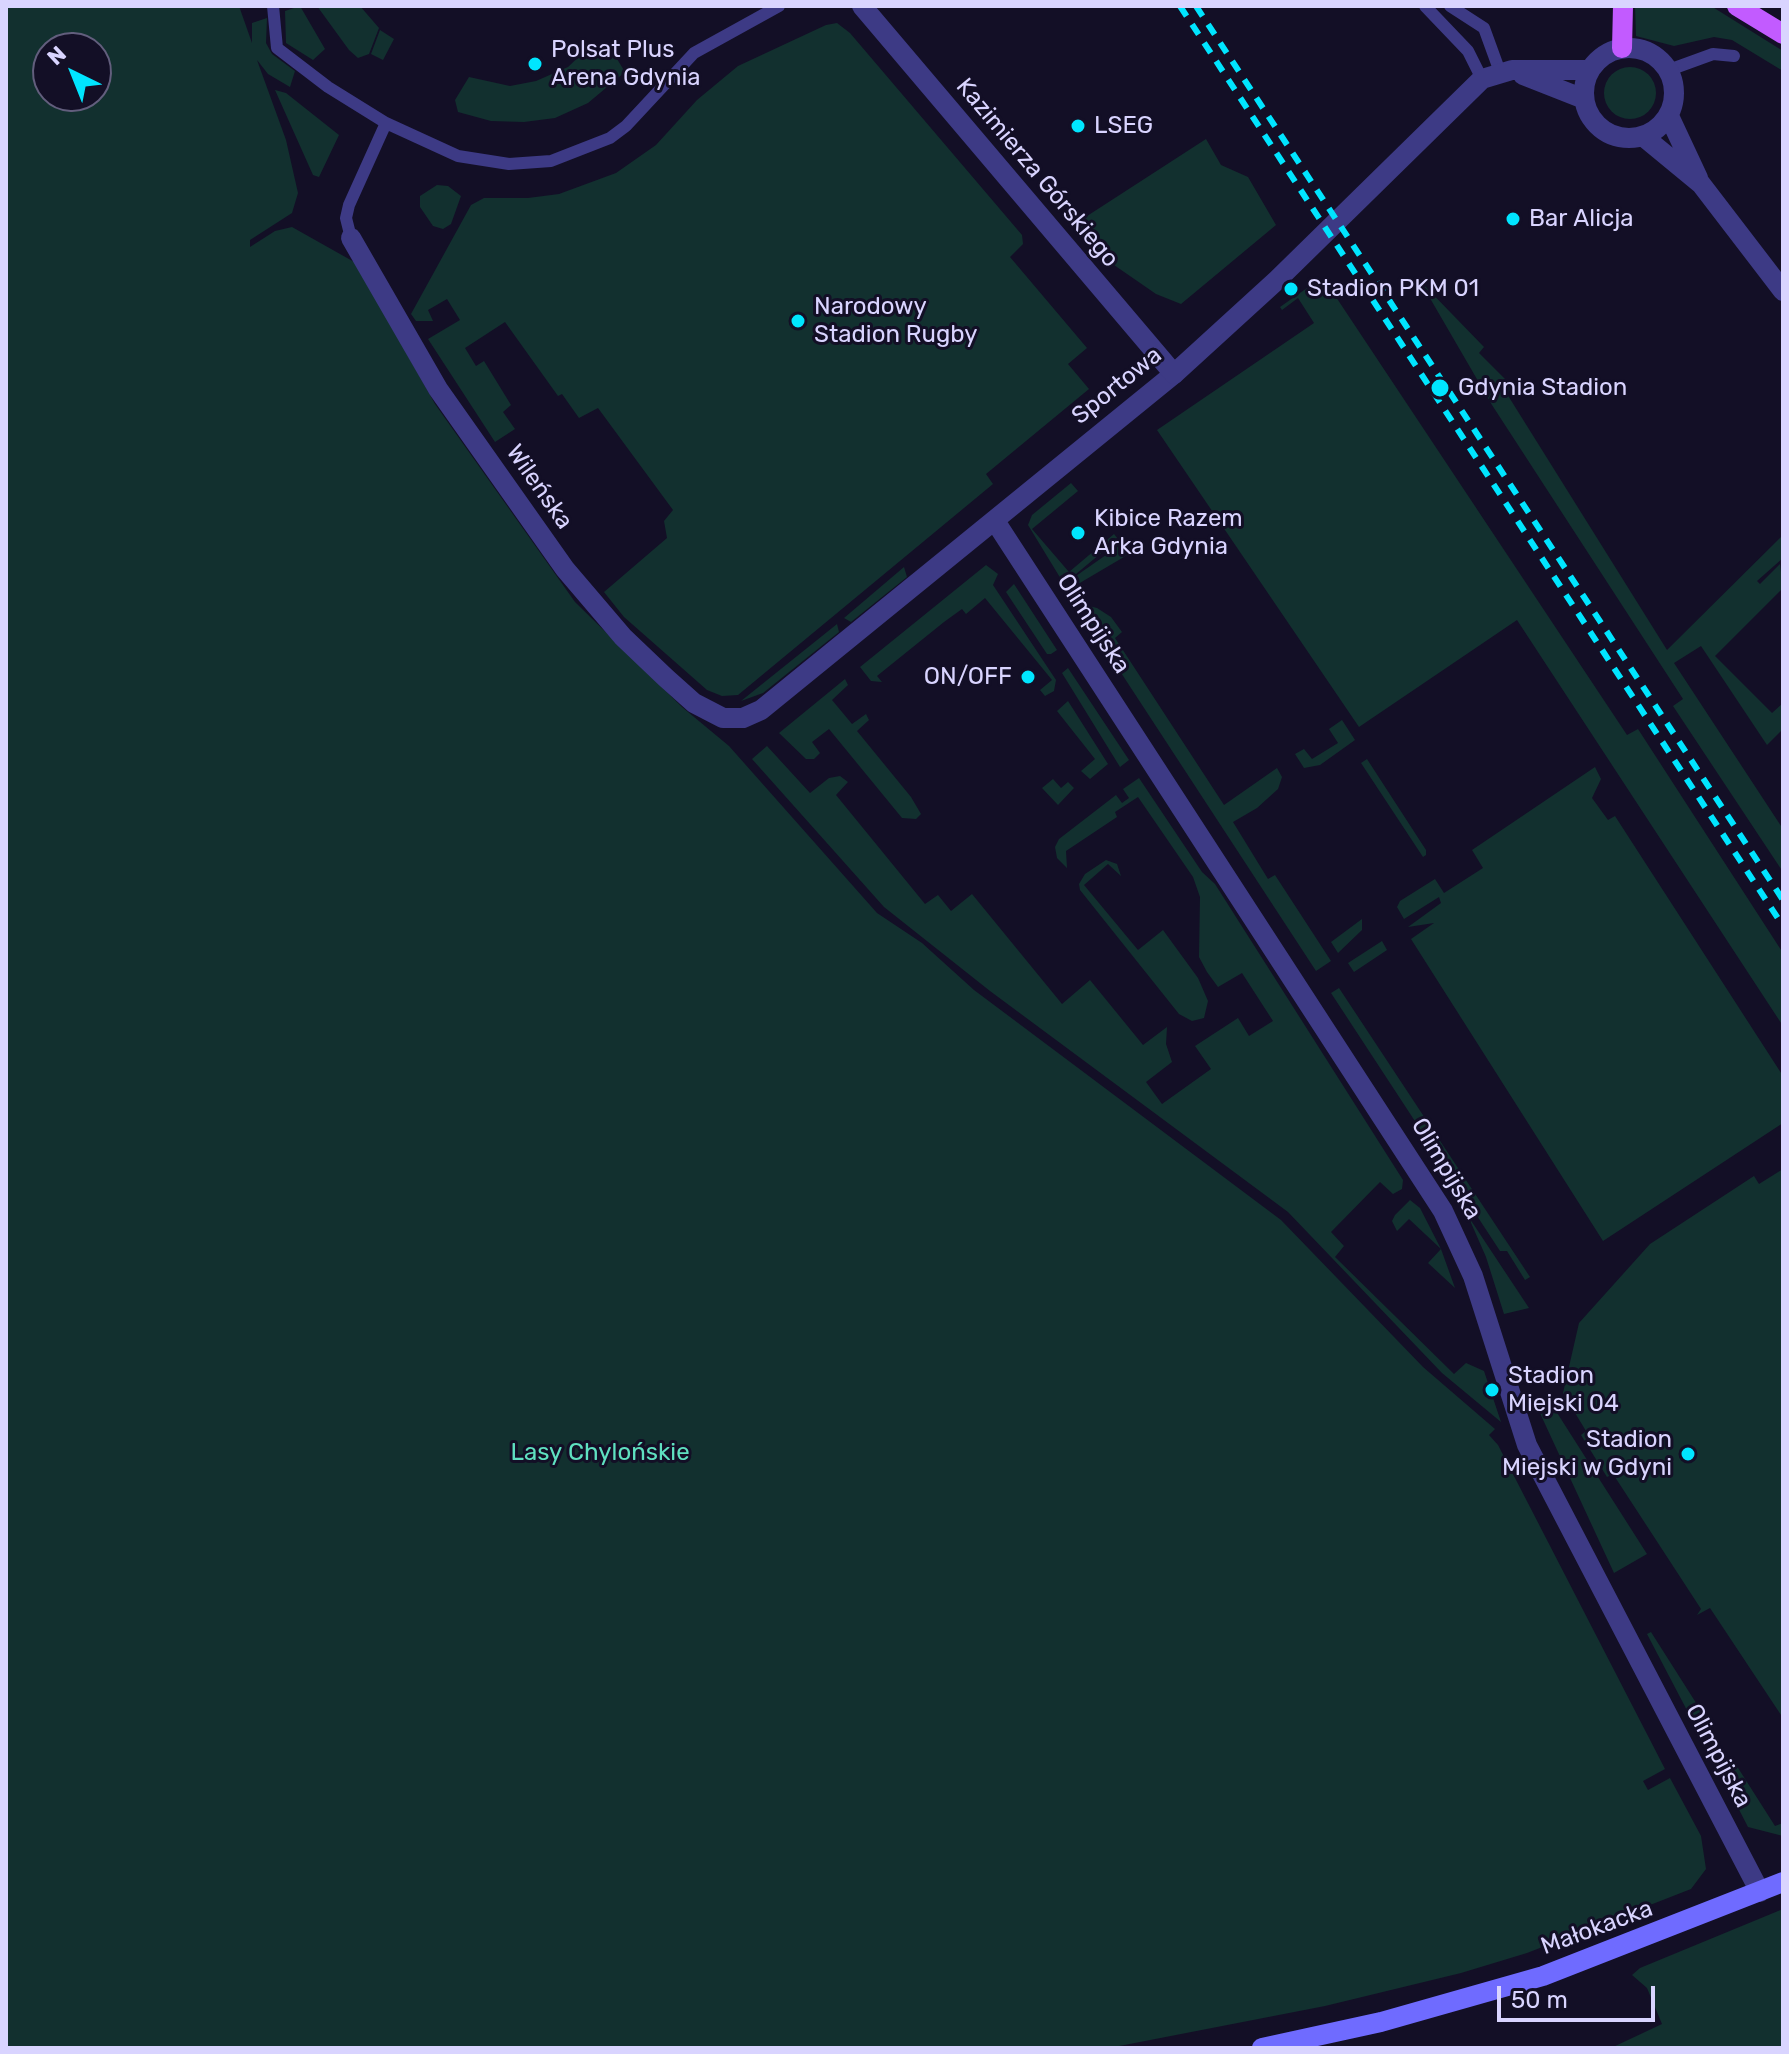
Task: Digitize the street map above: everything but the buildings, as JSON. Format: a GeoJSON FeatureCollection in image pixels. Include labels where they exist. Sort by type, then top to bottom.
{"type":"FeatureCollection","features":[{"type":"Feature","properties":{"kind":"main road"},"geometry":{"type":"LineString","coordinates":[[1622,48],[1623,6]]}},
{"type":"Feature","properties":{"kind":"main road"},"geometry":{"type":"LineString","coordinates":[[1737,6],[1783,34]]}},
{"type":"Feature","properties":{"kind":"main road","name":"Małokacka"},"geometry":{"type":"LineString","coordinates":[[1262,2048],[1381,2022],[1543,1976],[1783,1882]]}},
{"type":"Feature","properties":{"kind":"street","name":"Kazimierza Górskiego"},"geometry":{"type":"LineString","coordinates":[[862,6],[1174,374]]}},
{"type":"Feature","properties":{"kind":"street"},"geometry":{"type":"LineString","coordinates":[[1622,48],[1644,50],[1669,70],[1674,101],[1669,116],[1644,137],[1620,138],[1607,133],[1588,112],[1584,99],[1590,70],[1603,55],[1622,48]]}},
{"type":"Feature","properties":{"kind":"street"},"geometry":{"type":"LineString","coordinates":[[1498,74],[1590,70]]}},
{"type":"Feature","properties":{"kind":"street","name":"Sportowa"},"geometry":{"type":"LineString","coordinates":[[734,719],[761,710],[1174,374],[1498,74]]}},
{"type":"Feature","properties":{"kind":"street"},"geometry":{"type":"LineString","coordinates":[[1498,74],[1584,99]]}},
{"type":"Feature","properties":{"kind":"street"},"geometry":{"type":"LineString","coordinates":[[1669,116],[1701,184],[1783,291]]}},
{"type":"Feature","properties":{"kind":"street"},"geometry":{"type":"LineString","coordinates":[[1644,137],[1701,184]]}},
{"type":"Feature","properties":{"kind":"street","name":"Wileńska"},"geometry":{"type":"LineString","coordinates":[[351,238],[438,389],[565,569],[623,637],[694,703],[713,715],[734,719]]}},
{"type":"Feature","properties":{"kind":"street","name":"Olimpijska"},"geometry":{"type":"LineString","coordinates":[[995,521],[1443,1211],[1473,1276],[1527,1445],[1760,1892]]}},
{"type":"Feature","properties":{"kind":"lane"},"geometry":{"type":"LineString","coordinates":[[273,6],[277,48],[282,55],[386,123],[458,156],[509,164],[551,161],[610,138],[626,126],[694,53],[779,6]]}},
{"type":"Feature","properties":{"kind":"lane"},"geometry":{"type":"LineString","coordinates":[[1425,6],[1468,51],[1498,74]]}},
{"type":"Feature","properties":{"kind":"lane"},"geometry":{"type":"LineString","coordinates":[[1450,6],[1484,28],[1498,74]]}},
{"type":"Feature","properties":{"kind":"lane"},"geometry":{"type":"LineString","coordinates":[[1669,70],[1713,54],[1734,56]]}},
{"type":"Feature","properties":{"kind":"lane"},"geometry":{"type":"LineString","coordinates":[[351,238],[346,218],[349,205],[386,123]]}},
{"type":"Feature","properties":{"kind":"green space","name":"Lasy Chylońskie"},"geometry":{"type":"Polygon","coordinates":[[[6,6],[239,6],[252,43],[252,23],[267,18],[266,43],[272,54],[295,71],[290,87],[268,74],[257,60],[286,140],[298,193],[292,213],[250,240],[250,247],[275,231],[292,227],[356,263],[435,404],[575,602],[682,707],[729,746],[877,913],[922,943],[974,990],[1281,1220],[1423,1367],[1495,1429],[1489,1435],[1498,1445],[1665,1769],[1643,1781],[1648,1790],[1670,1778],[1701,1836],[1706,1869],[1691,1889],[1527,1953],[1461,1973],[1325,2006],[1109,2048],[6,2048],[6,6]]]}},
{"type":"Feature","properties":{"kind":"green space"},"geometry":{"type":"Polygon","coordinates":[[[300,6],[325,49],[313,60],[286,43],[285,11],[300,6]]]}},
{"type":"Feature","properties":{"kind":"green space"},"geometry":{"type":"Polygon","coordinates":[[[317,6],[360,6],[379,28],[369,54],[358,58],[349,50],[317,6]]]}},
{"type":"Feature","properties":{"kind":"green space"},"geometry":{"type":"Polygon","coordinates":[[[1635,6],[1711,6],[1783,51],[1783,71],[1732,40],[1714,37],[1674,46],[1636,36],[1635,6]]]}},
{"type":"Feature","properties":{"kind":"green space","name":"Narodowy Stadion Rugby"},"geometry":{"type":"Polygon","coordinates":[[[837,23],[850,33],[1022,235],[1023,244],[1010,257],[1087,348],[1068,364],[1089,389],[986,474],[993,484],[738,695],[722,696],[707,690],[624,617],[604,592],[667,538],[664,521],[673,510],[598,408],[579,418],[562,394],[558,396],[505,322],[465,348],[476,366],[484,361],[511,405],[503,412],[515,429],[495,442],[428,339],[460,320],[447,299],[428,310],[433,321],[416,321],[411,314],[471,205],[484,198],[559,194],[616,173],[656,145],[697,100],[738,66],[826,25],[837,23]]]}},
{"type":"Feature","properties":{"kind":"green space"},"geometry":{"type":"Polygon","coordinates":[[[380,30],[394,39],[383,60],[371,54],[380,30]]]}},
{"type":"Feature","properties":{"kind":"green space"},"geometry":{"type":"Polygon","coordinates":[[[591,45],[614,54],[625,72],[588,103],[555,118],[524,122],[491,121],[458,112],[455,100],[469,77],[510,86],[536,81],[568,67],[591,45]]]}},
{"type":"Feature","properties":{"kind":"green space"},"geometry":{"type":"Polygon","coordinates":[[[1630,67],[1649,74],[1656,93],[1649,112],[1630,119],[1611,112],[1604,93],[1611,74],[1630,67]]]}},
{"type":"Feature","properties":{"kind":"green space"},"geometry":{"type":"Polygon","coordinates":[[[275,90],[286,93],[339,135],[319,177],[313,175],[275,90]]]}},
{"type":"Feature","properties":{"kind":"green space"},"geometry":{"type":"Polygon","coordinates":[[[1206,139],[1221,165],[1248,177],[1276,225],[1181,304],[1156,294],[1114,265],[1078,228],[1084,218],[1206,139]]]}},
{"type":"Feature","properties":{"kind":"green space"},"geometry":{"type":"Polygon","coordinates":[[[437,185],[448,186],[461,196],[451,224],[443,229],[433,226],[420,207],[420,196],[437,185]]]}},
{"type":"Feature","properties":{"kind":"green space"},"geometry":{"type":"Polygon","coordinates":[[[1317,281],[1328,285],[1627,735],[1638,729],[1783,953],[1783,1026],[1517,620],[1359,727],[1157,430],[1314,323],[1298,298],[1282,310],[1280,307],[1317,281]]]}},
{"type":"Feature","properties":{"kind":"green space"},"geometry":{"type":"Polygon","coordinates":[[[1420,281],[1484,347],[1479,353],[1513,387],[1507,394],[1667,650],[1783,535],[1783,558],[1757,581],[1760,584],[1780,564],[1783,588],[1715,656],[1772,713],[1783,703],[1783,729],[1767,745],[1701,646],[1674,663],[1783,829],[1783,872],[1673,706],[1683,699],[1492,405],[1420,281]]]}},
{"type":"Feature","properties":{"kind":"green space"},"geometry":{"type":"Polygon","coordinates":[[[1071,483],[1078,491],[1032,529],[1069,572],[1114,534],[1118,539],[1064,584],[1028,525],[1032,515],[1071,483]]]}},
{"type":"Feature","properties":{"kind":"green space"},"geometry":{"type":"Polygon","coordinates":[[[1126,541],[1129,554],[1073,587],[1073,578],[1126,541]]]}},
{"type":"Feature","properties":{"kind":"green space"},"geometry":{"type":"Polygon","coordinates":[[[986,565],[998,574],[993,585],[1056,680],[1054,691],[1045,696],[1040,690],[1052,680],[985,598],[966,614],[962,609],[944,622],[877,676],[882,682],[871,681],[860,667],[986,565]]]}},
{"type":"Feature","properties":{"kind":"green space"},"geometry":{"type":"Polygon","coordinates":[[[904,567],[907,577],[851,622],[844,618],[904,567]]]}},
{"type":"Feature","properties":{"kind":"green space"},"geometry":{"type":"Polygon","coordinates":[[[1014,584],[1057,650],[1051,654],[1047,654],[1006,592],[1014,584]]]}},
{"type":"Feature","properties":{"kind":"green space"},"geometry":{"type":"Polygon","coordinates":[[[1085,605],[1111,617],[1122,632],[1115,638],[1224,805],[1277,768],[1282,777],[1278,789],[1257,808],[1233,822],[1268,879],[1275,875],[1331,961],[1316,971],[1078,607],[1085,605]]]}},
{"type":"Feature","properties":{"kind":"green space"},"geometry":{"type":"Polygon","coordinates":[[[837,624],[839,632],[763,693],[741,701],[837,624]]]}},
{"type":"Feature","properties":{"kind":"green space"},"geometry":{"type":"Polygon","coordinates":[[[1068,668],[1129,760],[1120,767],[1062,673],[1068,668]]]}},
{"type":"Feature","properties":{"kind":"green space"},"geometry":{"type":"Polygon","coordinates":[[[845,679],[848,685],[832,700],[852,724],[866,714],[869,720],[857,731],[911,797],[921,814],[916,819],[902,818],[829,729],[812,742],[820,753],[814,759],[806,759],[779,733],[845,679]]]}},
{"type":"Feature","properties":{"kind":"green space"},"geometry":{"type":"Polygon","coordinates":[[[1068,701],[1108,764],[1090,779],[1081,771],[1095,759],[1057,711],[1068,701]]]}},
{"type":"Feature","properties":{"kind":"green space"},"geometry":{"type":"Polygon","coordinates":[[[1342,720],[1355,740],[1320,765],[1304,768],[1295,754],[1304,749],[1312,759],[1338,743],[1329,729],[1342,720]]]}},
{"type":"Feature","properties":{"kind":"green space"},"geometry":{"type":"Polygon","coordinates":[[[767,746],[810,793],[829,778],[840,776],[848,782],[836,795],[925,904],[938,895],[951,911],[972,894],[1062,1004],[1090,980],[1143,1045],[1167,1027],[1166,1044],[1172,1062],[1146,1082],[1162,1104],[1211,1069],[1195,1046],[1238,1018],[1249,1036],[1273,1021],[1242,973],[1218,987],[1207,972],[1199,957],[1200,897],[1193,877],[1138,797],[1115,812],[1117,817],[1066,851],[1067,868],[1057,858],[1055,847],[1059,839],[1116,795],[1122,803],[1129,798],[1123,789],[1139,778],[1202,872],[1215,884],[1403,1180],[1402,1189],[1393,1194],[1380,1182],[1331,1232],[1344,1246],[1335,1257],[1454,1374],[1466,1363],[1484,1371],[1501,1422],[1442,1373],[1288,1212],[990,991],[884,907],[752,759],[767,746]]]}},
{"type":"Feature","properties":{"kind":"green space"},"geometry":{"type":"Polygon","coordinates":[[[1367,759],[1426,850],[1423,857],[1361,763],[1367,759]]]}},
{"type":"Feature","properties":{"kind":"green space"},"geometry":{"type":"Polygon","coordinates":[[[1595,767],[1601,779],[1592,798],[1608,820],[1615,816],[1783,1076],[1783,1123],[1603,1241],[1411,939],[1434,923],[1408,927],[1441,903],[1439,897],[1404,919],[1397,907],[1400,901],[1435,879],[1444,893],[1483,868],[1472,850],[1595,767]]]}},
{"type":"Feature","properties":{"kind":"green space"},"geometry":{"type":"Polygon","coordinates":[[[1053,779],[1061,788],[1068,782],[1074,788],[1058,805],[1042,788],[1053,779]]]}},
{"type":"Feature","properties":{"kind":"green space"},"geometry":{"type":"Polygon","coordinates":[[[1106,860],[1117,864],[1121,876],[1108,864],[1084,885],[1138,950],[1163,930],[1198,978],[1208,1001],[1204,1018],[1192,1021],[1179,1014],[1080,890],[1079,884],[1085,874],[1106,860]]]}},
{"type":"Feature","properties":{"kind":"green space"},"geometry":{"type":"Polygon","coordinates":[[[1362,919],[1362,930],[1338,953],[1331,942],[1362,919]]]}},
{"type":"Feature","properties":{"kind":"green space"},"geometry":{"type":"Polygon","coordinates":[[[1382,941],[1387,950],[1354,972],[1348,963],[1382,941]]]}},
{"type":"Feature","properties":{"kind":"green space"},"geometry":{"type":"Polygon","coordinates":[[[1339,988],[1530,1277],[1525,1280],[1507,1251],[1500,1251],[1331,993],[1339,988]]]}},
{"type":"Feature","properties":{"kind":"green space","name":"Stadion Miejski w Gdyni"},"geometry":{"type":"Polygon","coordinates":[[[1783,1169],[1783,1718],[1710,1608],[1697,1615],[1701,1609],[1613,1474],[1607,1477],[1581,1435],[1586,1431],[1563,1393],[1579,1323],[1650,1244],[1754,1176],[1759,1184],[1783,1169]]]}},
{"type":"Feature","properties":{"kind":"green space"},"geometry":{"type":"Polygon","coordinates":[[[1410,1200],[1420,1208],[1441,1249],[1409,1219],[1397,1231],[1392,1221],[1410,1200]]]}},
{"type":"Feature","properties":{"kind":"green space"},"geometry":{"type":"Polygon","coordinates":[[[1468,1216],[1529,1308],[1504,1314],[1486,1257],[1468,1216]]]}},
{"type":"Feature","properties":{"kind":"green space"},"geometry":{"type":"Polygon","coordinates":[[[1441,1249],[1455,1288],[1428,1263],[1441,1249]]]}},
{"type":"Feature","properties":{"kind":"green space"},"geometry":{"type":"Polygon","coordinates":[[[1554,1408],[1647,1554],[1614,1573],[1539,1411],[1554,1408]]]}},
{"type":"Feature","properties":{"kind":"green space"},"geometry":{"type":"Polygon","coordinates":[[[1651,1632],[1705,1717],[1699,1720],[1691,1718],[1647,1634],[1651,1632]]]}},
{"type":"Feature","properties":{"kind":"green space"},"geometry":{"type":"Polygon","coordinates":[[[1733,1760],[1775,1826],[1783,1823],[1783,1836],[1748,1827],[1719,1771],[1733,1760]]]}},
{"type":"Feature","properties":{"kind":"green space"},"geometry":{"type":"Polygon","coordinates":[[[1783,1909],[1783,2048],[1611,2048],[1662,2024],[1647,1988],[1632,1975],[1640,1968],[1783,1909]]]}},
{"type":"Feature","properties":{"kind":"railway"},"geometry":{"type":"LineString","coordinates":[[1180,6],[1783,926]]}},
{"type":"Feature","properties":{"kind":"railway"},"geometry":{"type":"LineString","coordinates":[[1196,6],[1783,900]]}},
{"type":"Feature","properties":{"kind":"place","name":"Polsat Plus Arena Gdynia"},"geometry":{"type":"Point","coordinates":[535,64]}},
{"type":"Feature","properties":{"kind":"place","name":"LSEG"},"geometry":{"type":"Point","coordinates":[1078,126]}},
{"type":"Feature","properties":{"kind":"place","name":"Bar Alicja"},"geometry":{"type":"Point","coordinates":[1513,219]}},
{"type":"Feature","properties":{"kind":"place","name":"Stadion PKM 01"},"geometry":{"type":"Point","coordinates":[1291,289]}},
{"type":"Feature","properties":{"kind":"place","name":"Narodowy Stadion Rugby"},"geometry":{"type":"Point","coordinates":[798,321]}},
{"type":"Feature","properties":{"kind":"place","name":"Gdynia Stadion"},"geometry":{"type":"Point","coordinates":[1440,388]}},
{"type":"Feature","properties":{"kind":"place","name":"Kibice Razem Arka Gdynia"},"geometry":{"type":"Point","coordinates":[1078,533]}},
{"type":"Feature","properties":{"kind":"place","name":"ON/OFF"},"geometry":{"type":"Point","coordinates":[1028,677]}},
{"type":"Feature","properties":{"kind":"place","name":"Stadion Miejski 04"},"geometry":{"type":"Point","coordinates":[1492,1390]}},
{"type":"Feature","properties":{"kind":"place","name":"Stadion Miejski w Gdyni"},"geometry":{"type":"Point","coordinates":[1688,1454]}}]}
